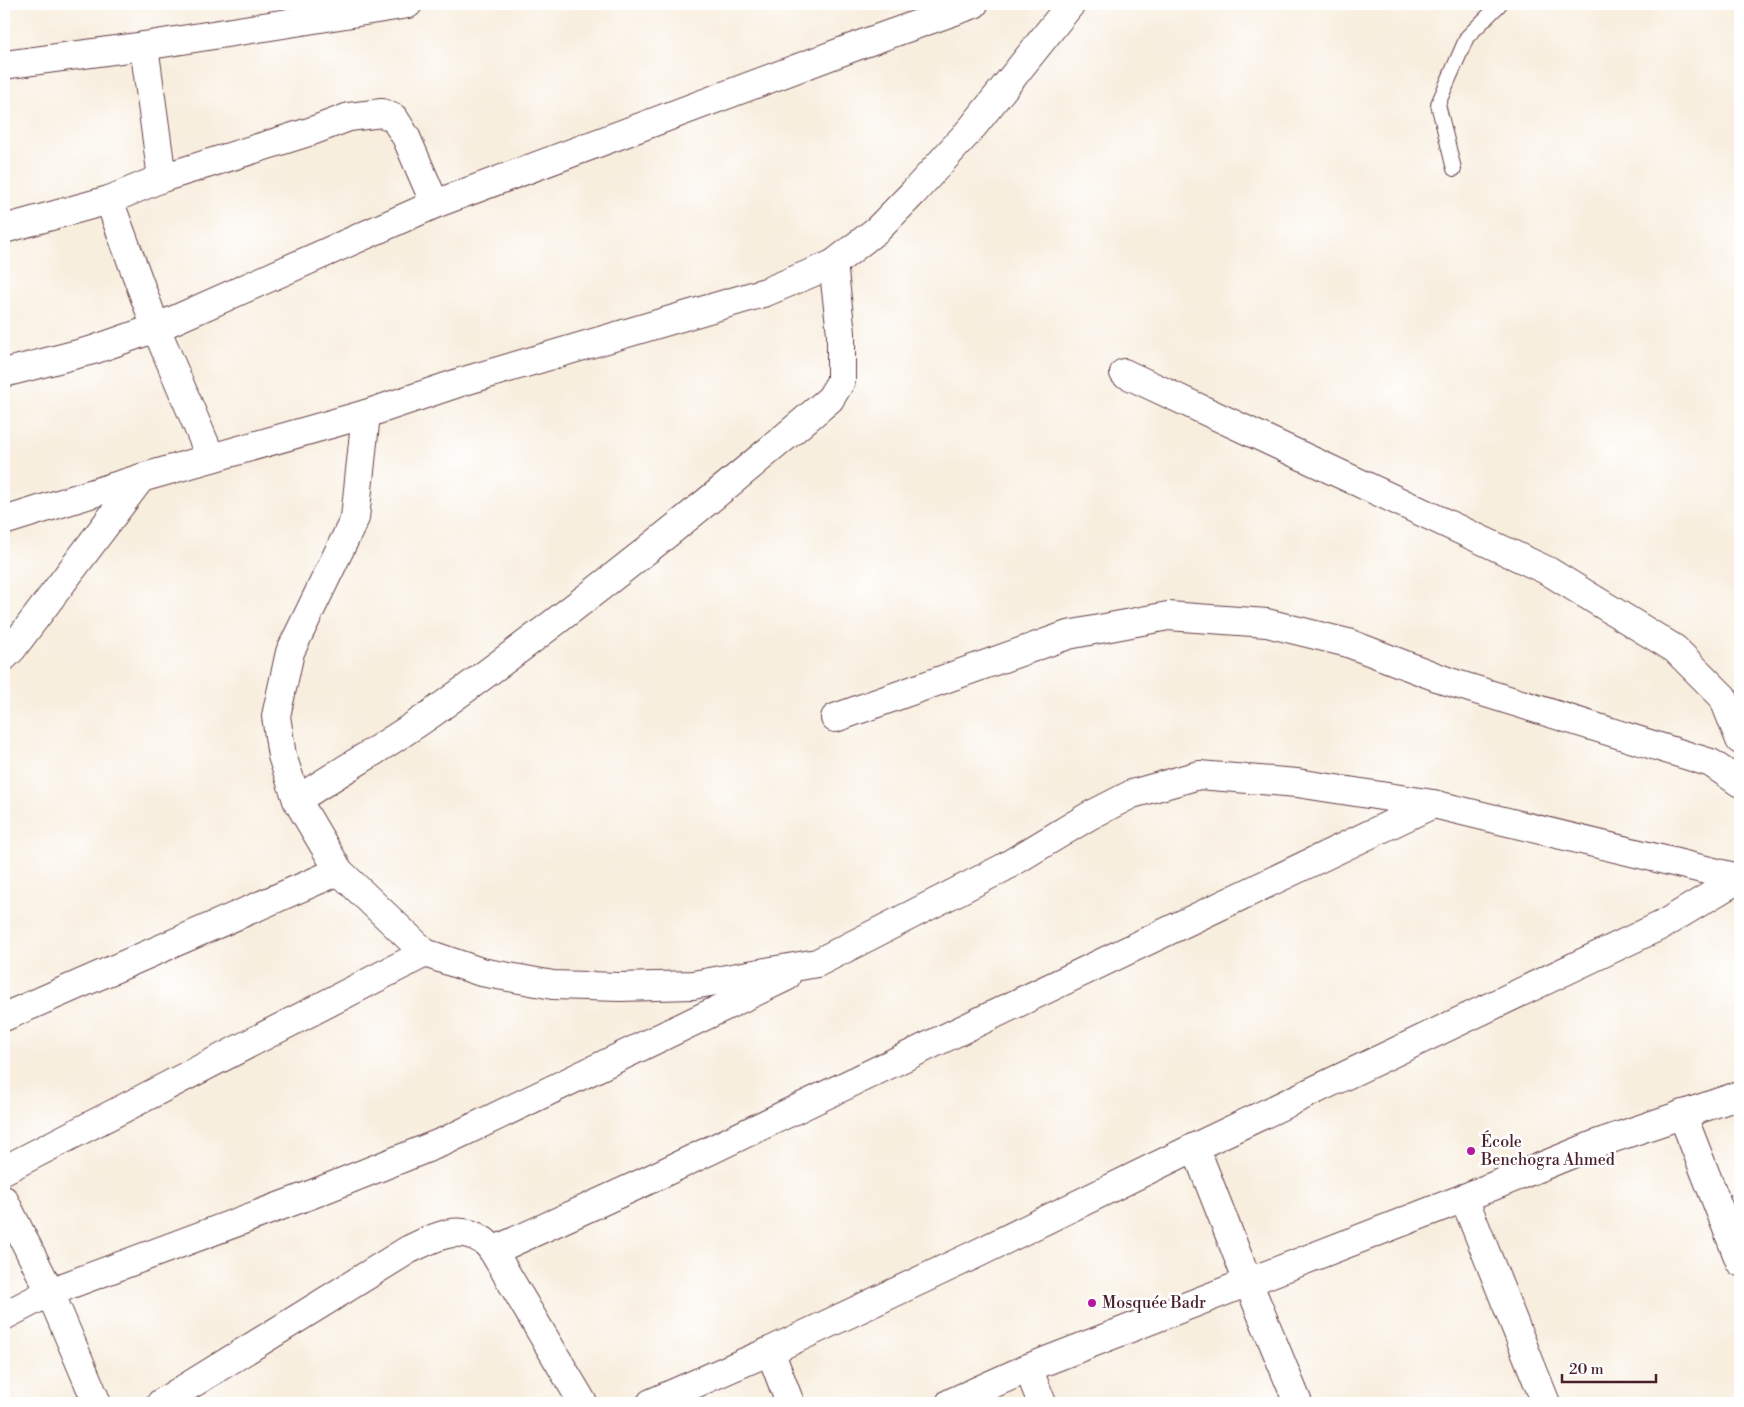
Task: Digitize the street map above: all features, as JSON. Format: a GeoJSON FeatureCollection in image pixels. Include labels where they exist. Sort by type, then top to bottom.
{"type":"FeatureCollection","features":[{"type":"Feature","properties":{"kind":"street"},"geometry":{"type":"LineString","coordinates":[[4,65],[144,46],[408,4]]}},
{"type":"Feature","properties":{"kind":"street"},"geometry":{"type":"LineString","coordinates":[[4,373],[93,350],[156,328],[435,204],[974,4]]}},
{"type":"Feature","properties":{"kind":"street"},"geometry":{"type":"LineString","coordinates":[[4,520],[141,478],[366,414],[461,382],[766,292],[833,264],[878,229],[913,193],[971,129],[1071,4]]}},
{"type":"Feature","properties":{"kind":"street"},"geometry":{"type":"LineString","coordinates":[[144,46],[162,178]]}},
{"type":"Feature","properties":{"kind":"street"},"geometry":{"type":"LineString","coordinates":[[4,230],[109,200],[162,178],[312,132],[349,117],[382,113],[394,118],[406,137],[435,204]]}},
{"type":"Feature","properties":{"kind":"street"},"geometry":{"type":"LineString","coordinates":[[109,200],[156,328],[211,458]]}},
{"type":"Feature","properties":{"kind":"street"},"geometry":{"type":"LineString","coordinates":[[297,800],[430,715],[593,592],[726,488],[830,399],[841,381],[841,333],[833,264]]}},
{"type":"Feature","properties":{"kind":"street"},"geometry":{"type":"LineString","coordinates":[[1124,373],[1548,572],[1675,649],[1723,697],[1740,740]]}},
{"type":"Feature","properties":{"kind":"street"},"geometry":{"type":"LineString","coordinates":[[366,414],[355,518],[290,652],[276,716],[282,756],[297,800],[339,872],[424,953],[481,972],[553,985],[620,987],[693,985],[816,963]]}},
{"type":"Feature","properties":{"kind":"street"},"geometry":{"type":"LineString","coordinates":[[4,657],[141,478]]}},
{"type":"Feature","properties":{"kind":"street"},"geometry":{"type":"LineString","coordinates":[[835,718],[1068,635],[1168,616],[1257,622],[1348,643],[1447,681],[1711,763],[1740,783]]}},
{"type":"Feature","properties":{"kind":"street"},"geometry":{"type":"LineString","coordinates":[[4,1316],[50,1292],[310,1195],[445,1141],[816,963],[1003,868],[1089,816],[1132,794],[1198,775],[1297,783],[1433,804],[1740,879]]}},
{"type":"Feature","properties":{"kind":"street"},"geometry":{"type":"LineString","coordinates":[[493,1251],[640,1184],[1433,804]]}},
{"type":"Feature","properties":{"kind":"street"},"geometry":{"type":"LineString","coordinates":[[4,1017],[339,872]]}},
{"type":"Feature","properties":{"kind":"street"},"geometry":{"type":"LineString","coordinates":[[651,1403],[770,1351],[974,1255],[1195,1147],[1662,925],[1740,879]]}},
{"type":"Feature","properties":{"kind":"street"},"geometry":{"type":"LineString","coordinates":[[4,1170],[424,953]]}},
{"type":"Feature","properties":{"kind":"street"},"geometry":{"type":"LineString","coordinates":[[950,1403],[1028,1368],[1464,1198],[1598,1143],[1740,1095]]}},
{"type":"Feature","properties":{"kind":"street"},"geometry":{"type":"LineString","coordinates":[[1682,1114],[1740,1262]]}},
{"type":"Feature","properties":{"kind":"street"},"geometry":{"type":"LineString","coordinates":[[1195,1147],[1298,1403]]}},
{"type":"Feature","properties":{"kind":"street"},"geometry":{"type":"LineString","coordinates":[[1464,1198],[1546,1403]]}},
{"type":"Feature","properties":{"kind":"street"},"geometry":{"type":"LineString","coordinates":[[4,1200],[50,1292],[97,1403]]}},
{"type":"Feature","properties":{"kind":"street"},"geometry":{"type":"LineString","coordinates":[[161,1403],[408,1250],[438,1236],[452,1232],[469,1234],[482,1239],[493,1251],[583,1403]]}},
{"type":"Feature","properties":{"kind":"street"},"geometry":{"type":"LineString","coordinates":[[770,1351],[790,1403]]}},
{"type":"Feature","properties":{"kind":"street"},"geometry":{"type":"LineString","coordinates":[[1028,1368],[1042,1403]]}},
{"type":"Feature","properties":{"kind":"lane"},"geometry":{"type":"LineString","coordinates":[[1454,169],[1438,104],[1467,37],[1500,4]]}},
{"type":"Feature","properties":{"kind":"place","name":"École Benchogra Ahmed"},"geometry":{"type":"Point","coordinates":[1471,1151]}},
{"type":"Feature","properties":{"kind":"place","name":"Mosquée Badr"},"geometry":{"type":"Point","coordinates":[1092,1303]}}]}
